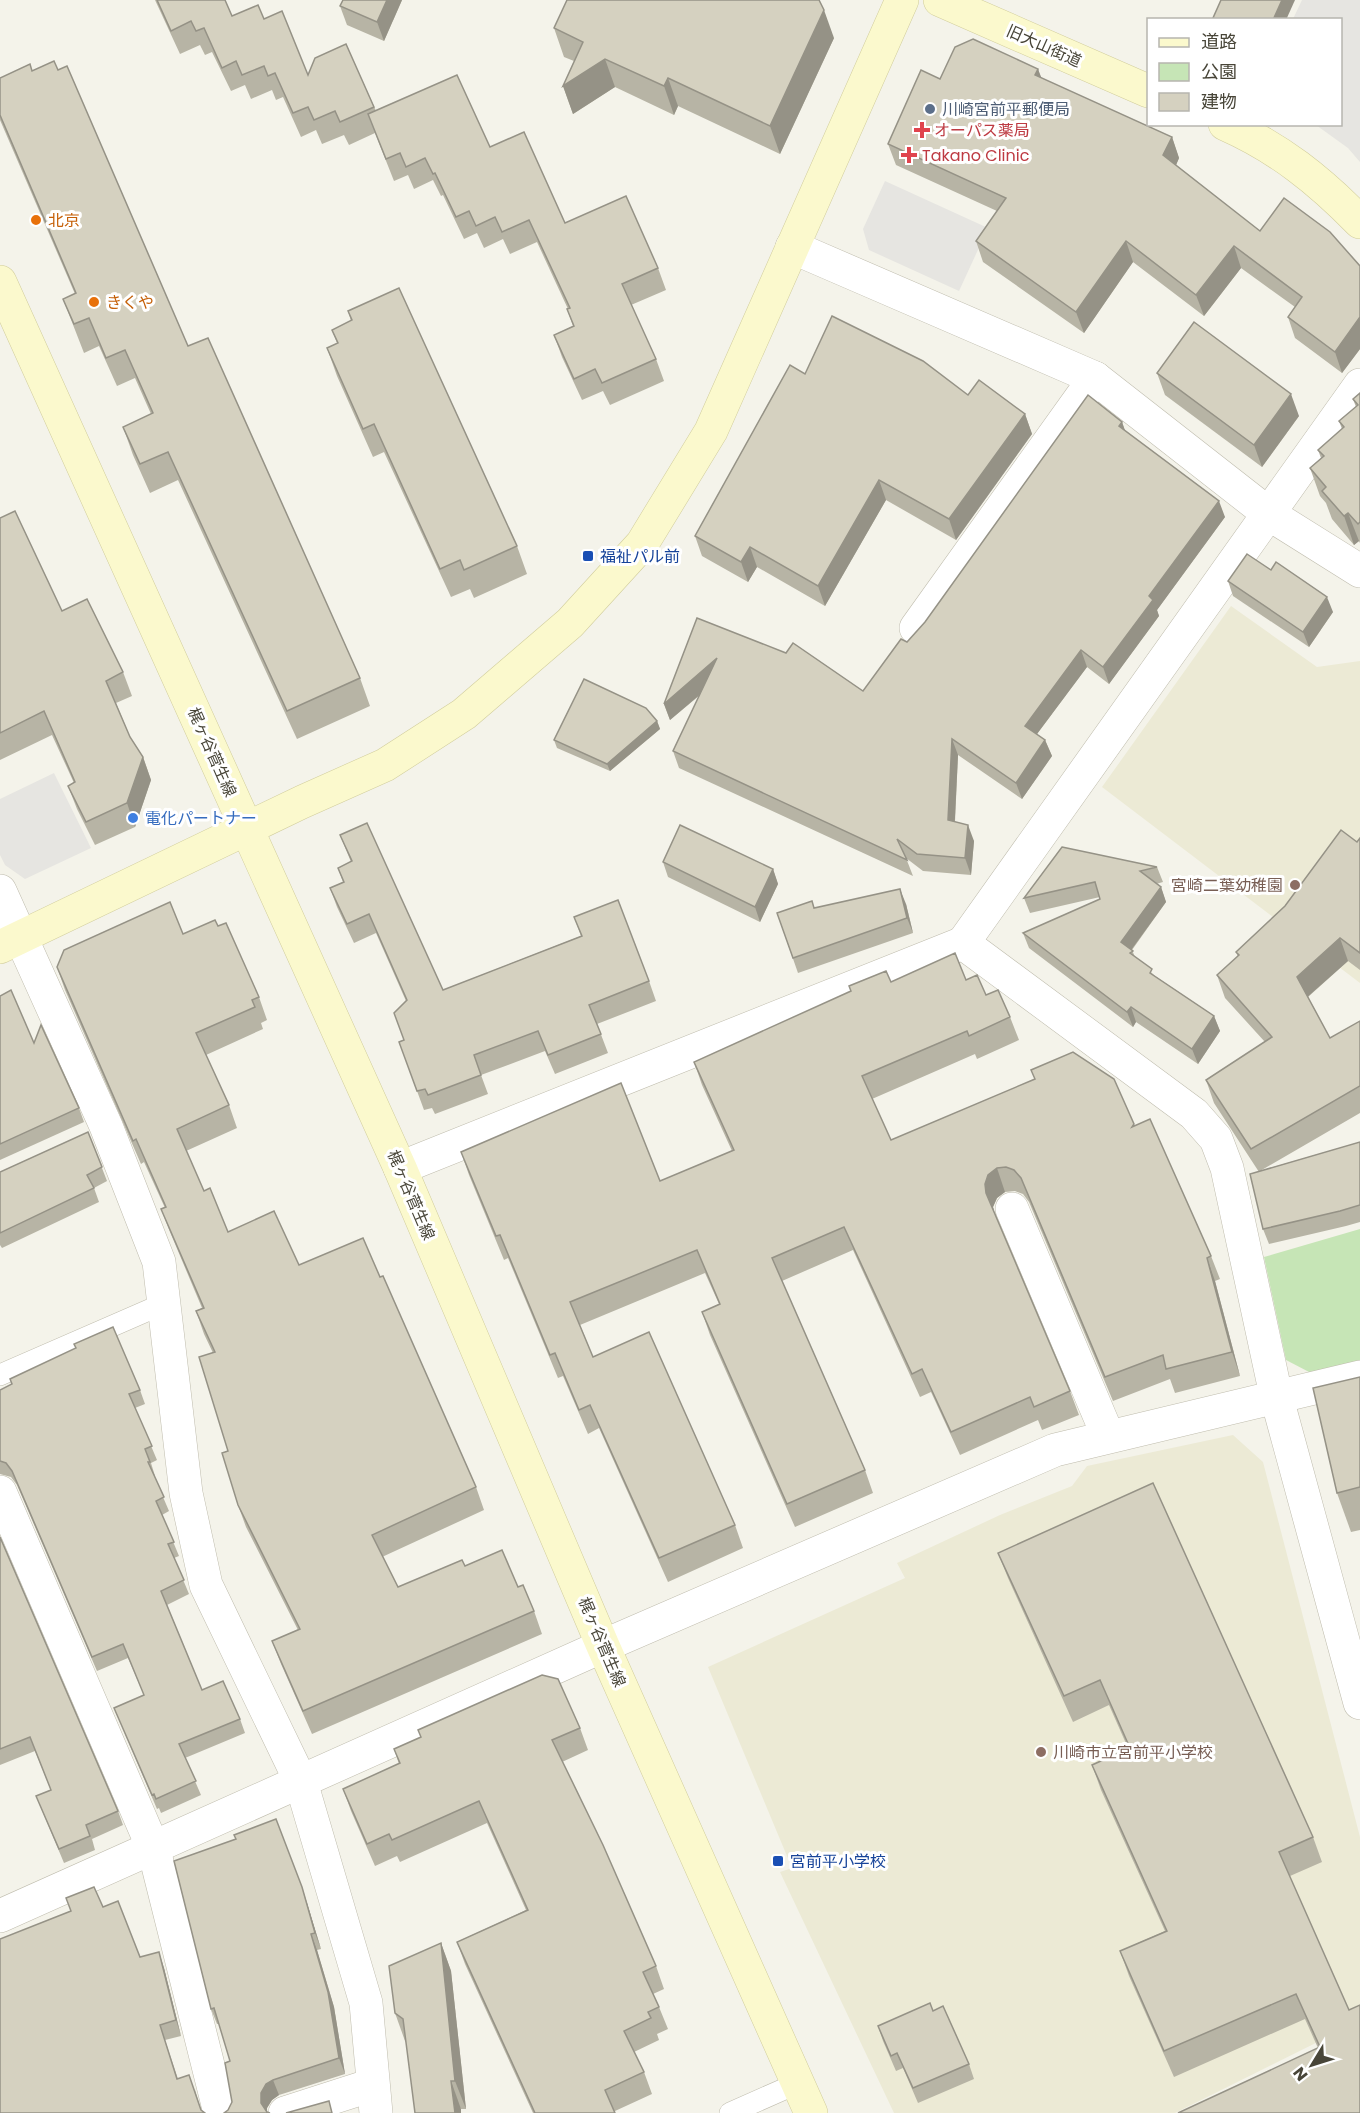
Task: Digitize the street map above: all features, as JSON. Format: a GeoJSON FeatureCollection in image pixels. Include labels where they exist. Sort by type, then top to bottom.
{"type":"FeatureCollection","features":[{"type":"Feature","properties":{"kind":"street"},"geometry":{"type":"LineString","coordinates":[[11,942],[385,765],[464,714],[570,623],[642,544],[711,431],[902,0]]}},
{"type":"Feature","properties":{"kind":"street","name":"旧大山街道"},"geometry":{"type":"LineString","coordinates":[[940,0],[1147,90]]}},
{"type":"Feature","properties":{"kind":"street"},"geometry":{"type":"LineString","coordinates":[[1230,126],[1257,138],[1322,183],[1360,222]]}},
{"type":"Feature","properties":{"kind":"street"},"geometry":{"type":"LineString","coordinates":[[792,247],[1095,378],[1269,514],[1360,571]]}},
{"type":"Feature","properties":{"kind":"street","name":"梶ヶ谷菅生線"},"geometry":{"type":"LineString","coordinates":[[0,282],[400,1168],[603,1646],[811,2113]]}},
{"type":"Feature","properties":{"kind":"street"},"geometry":{"type":"LineString","coordinates":[[916,628],[1095,378]]}},
{"type":"Feature","properties":{"kind":"street"},"geometry":{"type":"LineString","coordinates":[[400,1168],[963,943],[1360,385]]}},
{"type":"Feature","properties":{"kind":"street"},"geometry":{"type":"LineString","coordinates":[[0,891],[11,942],[96,1130],[156,1252],[165,1302],[186,1493],[207,1585],[301,1782],[366,2003],[374,2099],[285,2113]]}},
{"type":"Feature","properties":{"kind":"street"},"geometry":{"type":"LineString","coordinates":[[963,943],[1194,1114],[1216,1139],[1227,1168],[1276,1395],[1360,1703]]}},
{"type":"Feature","properties":{"kind":"street"},"geometry":{"type":"LineString","coordinates":[[1012,1209],[1108,1436]]}},
{"type":"Feature","properties":{"kind":"street"},"geometry":{"type":"LineString","coordinates":[[0,1916],[154,1850],[603,1646],[1055,1450],[1276,1395],[1360,1377]]}},
{"type":"Feature","properties":{"kind":"street"},"geometry":{"type":"LineString","coordinates":[[0,1492],[154,1850],[220,2113]]}},
{"type":"Feature","properties":{"kind":"lane"},"geometry":{"type":"LineString","coordinates":[[0,1375],[165,1302]]}},
{"type":"Feature","properties":{"kind":"lane"},"geometry":{"type":"LineString","coordinates":[[730,2113],[798,2084]]}},
{"type":"Feature","properties":{"kind":"shaded area"},"geometry":{"type":"Polygon","coordinates":[[[1302,0],[1360,0],[1360,162],[1348,148],[1317,126],[1342,126],[1342,18],[1293,18],[1302,0]]]}},
{"type":"Feature","properties":{"kind":"shaded area"},"geometry":{"type":"Polygon","coordinates":[[[885,181],[988,228],[959,291],[869,250],[863,229],[885,181]]]}},
{"type":"Feature","properties":{"kind":"shaded area","name":"宮崎二葉幼稚園"},"geometry":{"type":"Polygon","coordinates":[[[1231,606],[1317,667],[1360,661],[1360,983],[1102,787],[1231,606]]]}},
{"type":"Feature","properties":{"kind":"shaded area"},"geometry":{"type":"Polygon","coordinates":[[[54,773],[91,848],[25,879],[5,865],[0,855],[0,799],[54,773]]]}},
{"type":"Feature","properties":{"kind":"shaded area","name":"川崎市立宮前平小学校"},"geometry":{"type":"Polygon","coordinates":[[[1233,1435],[1263,1462],[1360,1837],[1360,2021],[1175,2113],[894,2113],[780,1872],[792,1868],[708,1667],[905,1578],[897,1563],[1000,1515],[1072,1486],[1087,1466],[1233,1435]]]}},
{"type":"Feature","properties":{"kind":"green space"},"geometry":{"type":"Polygon","coordinates":[[[1360,1229],[1360,1360],[1311,1373],[1286,1360],[1264,1257],[1360,1229]]]}},
{"type":"Feature","properties":{"kind":"building"},"geometry":{"type":"Polygon","coordinates":[[[157,0],[225,0],[232,16],[258,5],[264,19],[282,11],[308,75],[315,58],[346,44],[374,107],[340,122],[335,111],[314,120],[308,107],[293,113],[275,73],[268,76],[264,66],[242,75],[236,61],[222,68],[204,28],[196,31],[191,21],[171,31],[157,0]]]}},
{"type":"Feature","properties":{"kind":"building"},"geometry":{"type":"Polygon","coordinates":[[[343,0],[387,0],[377,22],[340,6],[343,0]]]}},
{"type":"Feature","properties":{"kind":"building"},"geometry":{"type":"Polygon","coordinates":[[[567,0],[819,0],[824,10],[770,126],[668,78],[664,86],[605,59],[563,86],[583,42],[554,28],[567,0]]]}},
{"type":"Feature","properties":{"kind":"building"},"geometry":{"type":"Polygon","coordinates":[[[1221,0],[1282,0],[1274,18],[1213,18],[1221,0]]]}},
{"type":"Feature","properties":{"kind":"building"},"geometry":{"type":"Polygon","coordinates":[[[973,39],[1038,69],[1035,75],[1172,137],[1163,155],[1260,231],[1284,198],[1330,232],[1360,266],[1360,317],[1335,352],[1288,317],[1302,297],[1234,246],[1196,295],[1126,241],[1076,312],[976,241],[1006,198],[888,144],[921,70],[940,79],[955,47],[973,39]]]}},
{"type":"Feature","properties":{"kind":"building"},"geometry":{"type":"Polygon","coordinates":[[[54,61],[58,70],[67,66],[188,346],[208,338],[360,678],[287,711],[168,452],[140,464],[123,427],[153,413],[125,350],[106,358],[89,318],[74,324],[63,299],[76,293],[0,115],[0,78],[30,64],[32,71],[54,61]]]}},
{"type":"Feature","properties":{"kind":"building"},"geometry":{"type":"Polygon","coordinates":[[[457,75],[490,147],[524,132],[565,223],[626,196],[658,268],[622,284],[656,359],[602,383],[595,369],[574,379],[554,335],[574,326],[567,309],[570,308],[529,220],[502,232],[495,217],[476,226],[469,211],[456,217],[435,173],[433,174],[425,158],[406,167],[400,153],[386,159],[368,114],[457,75]]]}},
{"type":"Feature","properties":{"kind":"building"},"geometry":{"type":"Polygon","coordinates":[[[399,288],[517,546],[464,570],[460,560],[440,569],[374,424],[363,429],[327,348],[338,343],[332,330],[352,320],[348,311],[399,288]]]}},
{"type":"Feature","properties":{"kind":"building"},"geometry":{"type":"Polygon","coordinates":[[[832,316],[923,361],[968,395],[979,380],[1025,414],[949,519],[879,480],[818,586],[750,547],[741,562],[695,536],[790,365],[805,374],[832,316]]]}},
{"type":"Feature","properties":{"kind":"building"},"geometry":{"type":"Polygon","coordinates":[[[1194,322],[1291,394],[1254,445],[1157,373],[1194,322]]]}},
{"type":"Feature","properties":{"kind":"building"},"geometry":{"type":"Polygon","coordinates":[[[1360,393],[1360,522],[1358,524],[1348,513],[1344,516],[1322,491],[1326,487],[1310,468],[1324,456],[1318,450],[1344,427],[1339,421],[1358,405],[1353,399],[1360,393]]]}},
{"type":"Feature","properties":{"kind":"building"},"geometry":{"type":"Polygon","coordinates":[[[1088,395],[1122,422],[1119,426],[1219,501],[1149,596],[1153,600],[1103,667],[1081,650],[1025,726],[1045,740],[1016,783],[952,739],[948,820],[968,825],[965,858],[917,854],[897,839],[907,860],[673,751],[717,658],[664,704],[697,618],[786,653],[793,643],[863,691],[901,639],[907,642],[925,622],[1088,395]]]}},
{"type":"Feature","properties":{"kind":"building"},"geometry":{"type":"Polygon","coordinates":[[[15,511],[62,611],[87,599],[123,672],[106,681],[130,737],[143,757],[127,803],[86,822],[68,786],[75,782],[44,711],[0,733],[0,518],[15,511]]]}},
{"type":"Feature","properties":{"kind":"building"},"geometry":{"type":"Polygon","coordinates":[[[1247,554],[1271,570],[1276,562],[1327,597],[1303,632],[1228,581],[1247,554]]]}},
{"type":"Feature","properties":{"kind":"building"},"geometry":{"type":"Polygon","coordinates":[[[584,679],[646,708],[657,721],[607,764],[554,740],[584,679]]]}},
{"type":"Feature","properties":{"kind":"building"},"geometry":{"type":"Polygon","coordinates":[[[367,823],[443,990],[582,936],[574,917],[618,900],[649,981],[589,1005],[601,1034],[548,1055],[538,1031],[474,1055],[481,1075],[428,1095],[425,1089],[417,1091],[399,1042],[404,1040],[394,1013],[407,1000],[369,914],[347,924],[330,888],[344,882],[338,868],[352,861],[340,835],[367,823]]]}},
{"type":"Feature","properties":{"kind":"building"},"geometry":{"type":"Polygon","coordinates":[[[680,825],[773,869],[755,907],[663,862],[680,825]]]}},
{"type":"Feature","properties":{"kind":"building"},"geometry":{"type":"Polygon","coordinates":[[[1341,830],[1357,842],[1360,838],[1360,953],[1340,938],[1297,977],[1330,1038],[1360,1021],[1360,1086],[1251,1149],[1206,1080],[1272,1037],[1217,975],[1239,955],[1236,952],[1285,906],[1341,830]]]}},
{"type":"Feature","properties":{"kind":"building"},"geometry":{"type":"Polygon","coordinates":[[[1062,847],[1157,867],[1140,871],[1161,887],[1121,942],[1133,951],[1130,953],[1152,969],[1150,973],[1214,1016],[1192,1049],[1131,1007],[1127,1012],[1023,933],[1100,899],[1095,882],[1024,898],[1062,847]]]}},
{"type":"Feature","properties":{"kind":"building"},"geometry":{"type":"Polygon","coordinates":[[[900,889],[907,918],[793,958],[777,913],[812,901],[814,908],[900,889]]]}},
{"type":"Feature","properties":{"kind":"building"},"geometry":{"type":"Polygon","coordinates":[[[170,902],[183,934],[215,920],[218,926],[226,923],[259,997],[252,1000],[255,1007],[196,1033],[229,1105],[177,1129],[204,1191],[210,1188],[228,1232],[274,1211],[299,1265],[363,1238],[380,1277],[383,1276],[476,1487],[372,1535],[398,1587],[462,1560],[465,1566],[502,1550],[518,1587],[523,1585],[534,1611],[303,1711],[272,1641],[300,1629],[238,1505],[222,1453],[228,1451],[199,1357],[215,1352],[196,1311],[204,1308],[161,1209],[166,1207],[136,1139],[133,1141],[57,967],[64,950],[170,902]]]}},
{"type":"Feature","properties":{"kind":"building"},"geometry":{"type":"Polygon","coordinates":[[[955,953],[966,980],[977,975],[986,995],[998,990],[1010,1017],[969,1036],[967,1031],[862,1076],[891,1140],[1035,1079],[1031,1070],[1073,1052],[1114,1079],[1134,1124],[1132,1127],[1150,1119],[1211,1256],[1207,1258],[1232,1352],[1166,1369],[1163,1355],[1105,1377],[1021,1178],[1014,1170],[1006,1167],[997,1168],[988,1175],[985,1184],[986,1193],[1070,1391],[1034,1407],[1030,1397],[951,1432],[922,1369],[912,1374],[844,1227],[772,1258],[865,1470],[787,1504],[702,1312],[720,1304],[697,1250],[570,1302],[593,1357],[649,1332],[735,1525],[659,1558],[590,1405],[579,1410],[555,1353],[550,1355],[500,1235],[496,1236],[461,1152],[621,1083],[660,1181],[734,1150],[694,1062],[851,991],[849,986],[886,971],[891,982],[955,953]]]}},
{"type":"Feature","properties":{"kind":"building"},"geometry":{"type":"Polygon","coordinates":[[[11,990],[34,1043],[41,1025],[79,1108],[0,1144],[0,996],[11,990]]]}},
{"type":"Feature","properties":{"kind":"building"},"geometry":{"type":"Polygon","coordinates":[[[88,1132],[102,1167],[87,1175],[94,1188],[0,1233],[0,1172],[88,1132]]]}},
{"type":"Feature","properties":{"kind":"building"},"geometry":{"type":"Polygon","coordinates":[[[1360,1142],[1360,1205],[1263,1229],[1250,1174],[1360,1142]]]}},
{"type":"Feature","properties":{"kind":"building"},"geometry":{"type":"Polygon","coordinates":[[[113,1327],[140,1390],[129,1394],[152,1446],[145,1449],[150,1462],[148,1462],[164,1497],[156,1501],[174,1542],[168,1544],[184,1580],[161,1591],[202,1690],[223,1681],[240,1719],[179,1744],[196,1781],[156,1799],[154,1794],[152,1795],[114,1708],[144,1695],[123,1644],[92,1657],[12,1471],[6,1463],[0,1461],[0,1390],[12,1384],[10,1379],[76,1348],[74,1344],[113,1327]]]}},
{"type":"Feature","properties":{"kind":"building"},"geometry":{"type":"Polygon","coordinates":[[[1360,1377],[1360,1487],[1337,1493],[1313,1388],[1360,1377]]]}},
{"type":"Feature","properties":{"kind":"building"},"geometry":{"type":"Polygon","coordinates":[[[1153,1483],[1313,1837],[1279,1852],[1349,2010],[1360,2005],[1360,2113],[1178,2113],[1320,2047],[1296,1994],[1164,2051],[1120,1951],[1167,1931],[1092,1765],[1130,1748],[1100,1680],[1064,1696],[998,1553],[1153,1483]]]}},
{"type":"Feature","properties":{"kind":"building"},"geometry":{"type":"Polygon","coordinates":[[[0,1537],[118,1811],[86,1825],[90,1836],[59,1849],[36,1796],[51,1790],[30,1737],[0,1749],[0,1537]]]}},
{"type":"Feature","properties":{"kind":"building"},"geometry":{"type":"Polygon","coordinates":[[[542,1675],[558,1679],[580,1728],[552,1740],[603,1845],[656,1966],[643,1972],[659,2007],[648,2012],[651,2018],[624,2031],[644,2072],[605,2090],[615,2113],[535,2113],[457,1942],[528,1910],[479,1801],[392,1840],[389,1834],[367,1844],[343,1789],[400,1763],[394,1749],[421,1737],[418,1730],[542,1675]]]}},
{"type":"Feature","properties":{"kind":"building"},"geometry":{"type":"Polygon","coordinates":[[[276,1819],[302,1887],[315,1933],[311,1934],[328,1992],[339,2058],[266,2084],[261,2093],[261,2103],[270,2113],[224,2113],[232,2102],[225,2063],[230,2061],[214,2008],[211,2009],[174,1861],[236,1839],[234,1835],[276,1819]]]}},
{"type":"Feature","properties":{"kind":"building"},"geometry":{"type":"Polygon","coordinates":[[[94,1887],[103,1907],[118,1901],[140,1957],[159,1952],[176,2020],[160,2025],[177,2079],[189,2075],[201,2110],[205,2113],[0,2113],[0,1939],[71,1911],[66,1898],[94,1887]]]}},
{"type":"Feature","properties":{"kind":"building"},"geometry":{"type":"Polygon","coordinates":[[[441,1943],[455,2081],[451,2081],[455,2113],[415,2113],[403,2019],[395,2013],[389,1966],[441,1943]]]}},
{"type":"Feature","properties":{"kind":"building"},"geometry":{"type":"Polygon","coordinates":[[[930,2003],[933,2011],[943,2006],[969,2064],[913,2088],[897,2053],[891,2056],[878,2026],[930,2003]]]}},
{"type":"Feature","properties":{"kind":"building"},"geometry":{"type":"Polygon","coordinates":[[[329,2101],[332,2113],[286,2113],[329,2101]]]}},
{"type":"Feature","properties":{"kind":"place","name":"川崎宮前平郵便局"},"geometry":{"type":"Point","coordinates":[930,109]}},
{"type":"Feature","properties":{"kind":"place","name":"オーパス薬局"},"geometry":{"type":"Point","coordinates":[922,130]}},
{"type":"Feature","properties":{"kind":"place","name":"Takano Clinic"},"geometry":{"type":"Point","coordinates":[909,155]}},
{"type":"Feature","properties":{"kind":"place","name":"北京"},"geometry":{"type":"Point","coordinates":[36,220]}},
{"type":"Feature","properties":{"kind":"place","name":"きくや"},"geometry":{"type":"Point","coordinates":[94,302]}},
{"type":"Feature","properties":{"kind":"place","name":"福祉パル前"},"geometry":{"type":"Point","coordinates":[588,556]}},
{"type":"Feature","properties":{"kind":"place","name":"電化パートナー"},"geometry":{"type":"Point","coordinates":[133,818]}},
{"type":"Feature","properties":{"kind":"place","name":"宮崎二葉幼稚園"},"geometry":{"type":"Point","coordinates":[1295,885]}},
{"type":"Feature","properties":{"kind":"place","name":"川崎市立宮前平小学校"},"geometry":{"type":"Point","coordinates":[1041,1752]}},
{"type":"Feature","properties":{"kind":"place","name":"宮前平小学校"},"geometry":{"type":"Point","coordinates":[778,1861]}}]}
